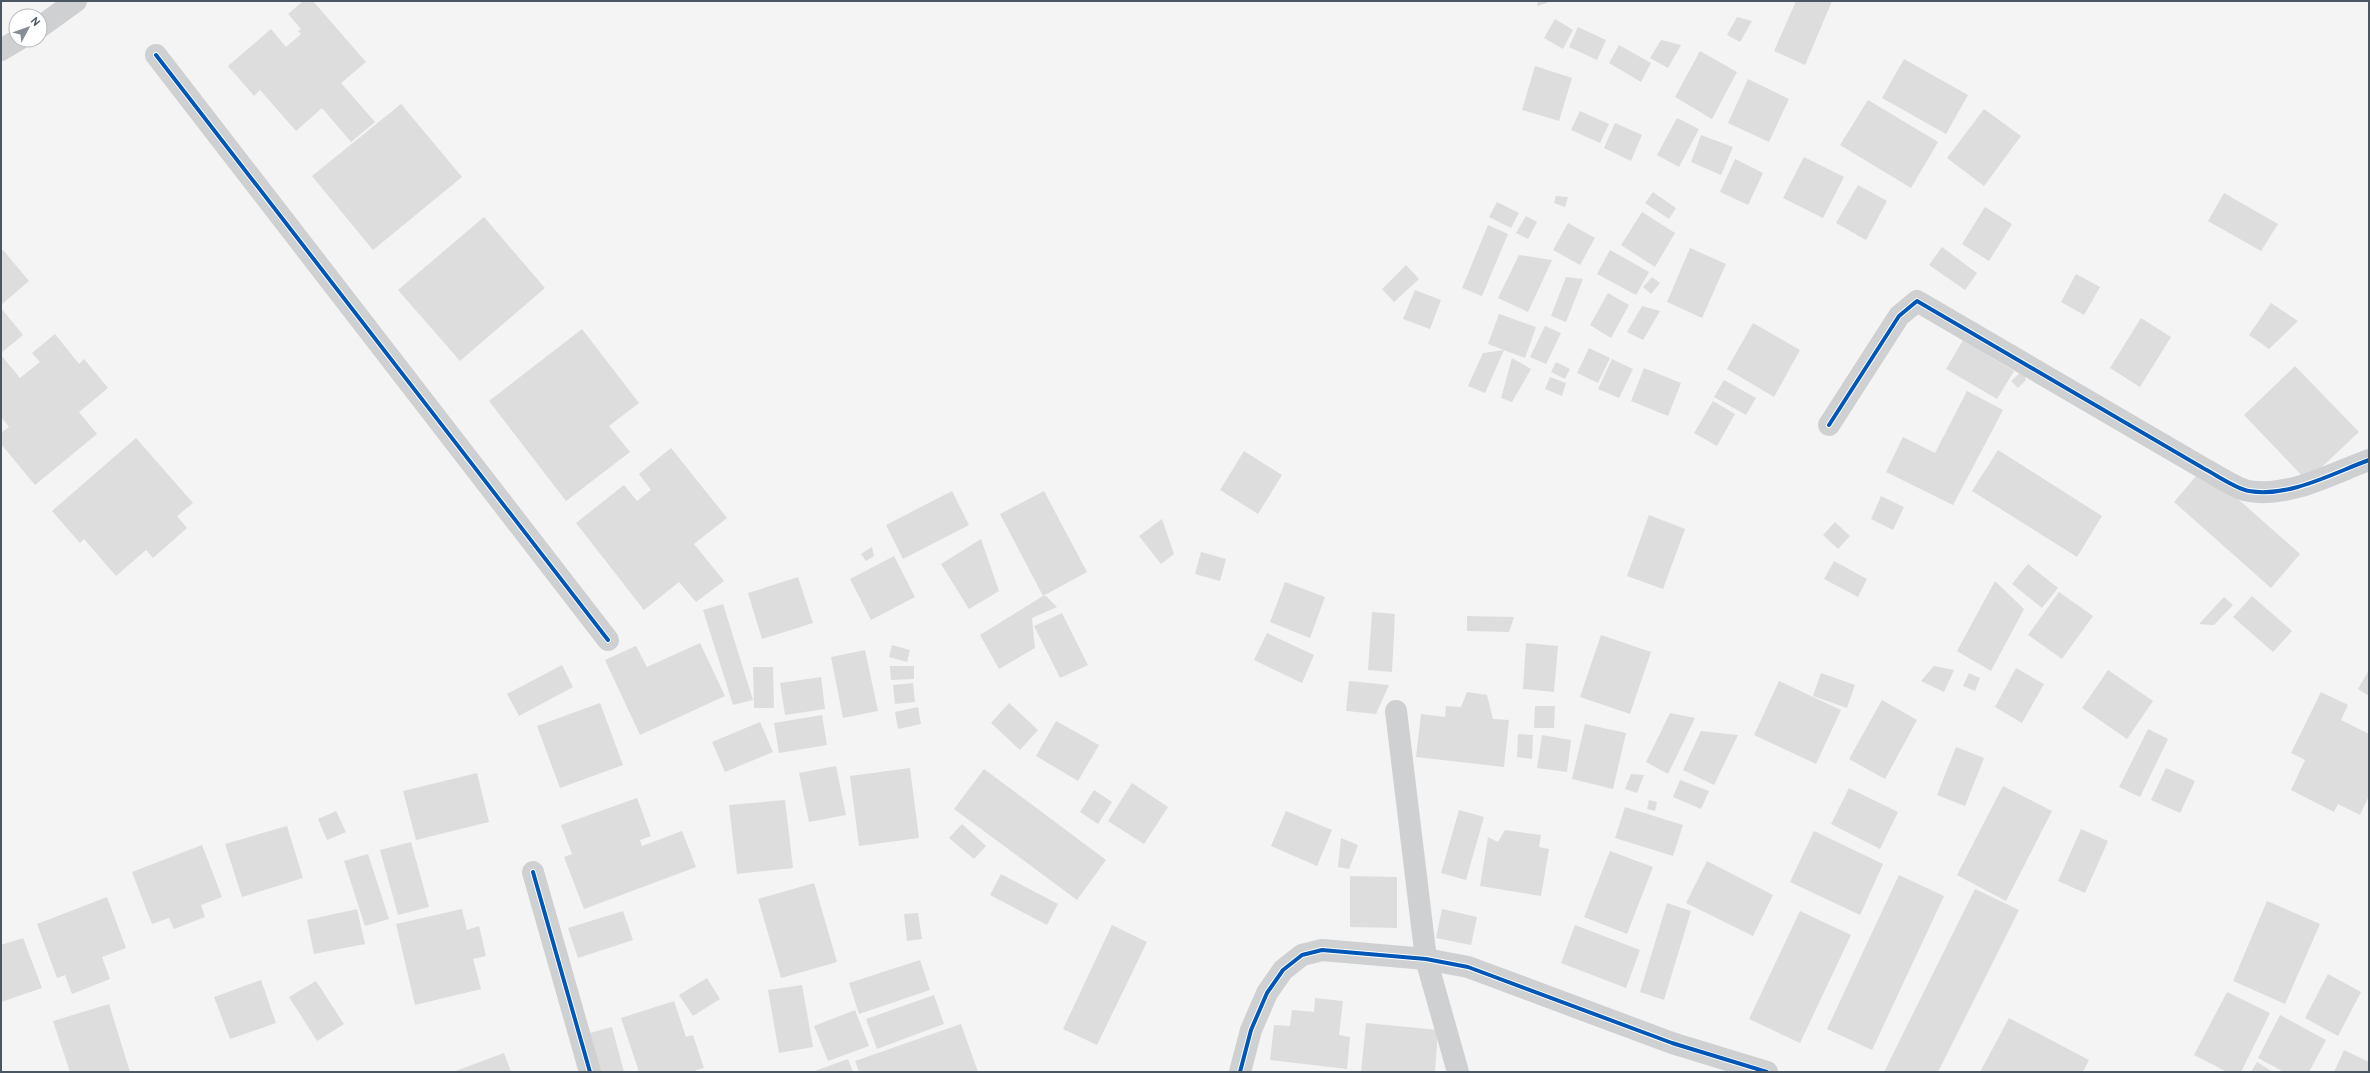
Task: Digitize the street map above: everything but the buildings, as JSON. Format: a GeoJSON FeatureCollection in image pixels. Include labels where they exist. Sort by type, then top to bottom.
{"type":"FeatureCollection","features":[{"type":"Feature","properties":{"kind":"street"},"geometry":{"type":"LineString","coordinates":[[48,21],[76,1]]}},
{"type":"Feature","properties":{"kind":"street"},"geometry":{"type":"LineString","coordinates":[[156,55],[608,640]]}},
{"type":"Feature","properties":{"kind":"street"},"geometry":{"type":"LineString","coordinates":[[1829,425],[1899,316],[1917,301],[2203,468],[2248,491],[2268,493],[2298,486],[2369,460]]}},
{"type":"Feature","properties":{"kind":"street"},"geometry":{"type":"LineString","coordinates":[[1396,711],[1426,959],[1458,1072]]}},
{"type":"Feature","properties":{"kind":"street"},"geometry":{"type":"LineString","coordinates":[[533,872],[590,1072]]}},
{"type":"Feature","properties":{"kind":"street"},"geometry":{"type":"LineString","coordinates":[[1240,1072],[1251,1030],[1267,993],[1283,970],[1302,955],[1322,950],[1426,959],[1468,967],[1672,1043],[1767,1072]]}},
{"type":"Feature","properties":{"kind":"cycle path"},"geometry":{"type":"LineString","coordinates":[[156,55],[608,640]]}},
{"type":"Feature","properties":{"kind":"cycle path"},"geometry":{"type":"LineString","coordinates":[[1829,425],[1899,316],[1917,301],[2203,468],[2244,490],[2264,492],[2295,488],[2369,460]]}},
{"type":"Feature","properties":{"kind":"cycle path"},"geometry":{"type":"LineString","coordinates":[[533,872],[590,1072]]}},
{"type":"Feature","properties":{"kind":"cycle path"},"geometry":{"type":"LineString","coordinates":[[1240,1072],[1251,1030],[1267,993],[1283,970],[1302,955],[1322,950],[1426,959],[1468,967],[1672,1043],[1767,1072]]}}]}
